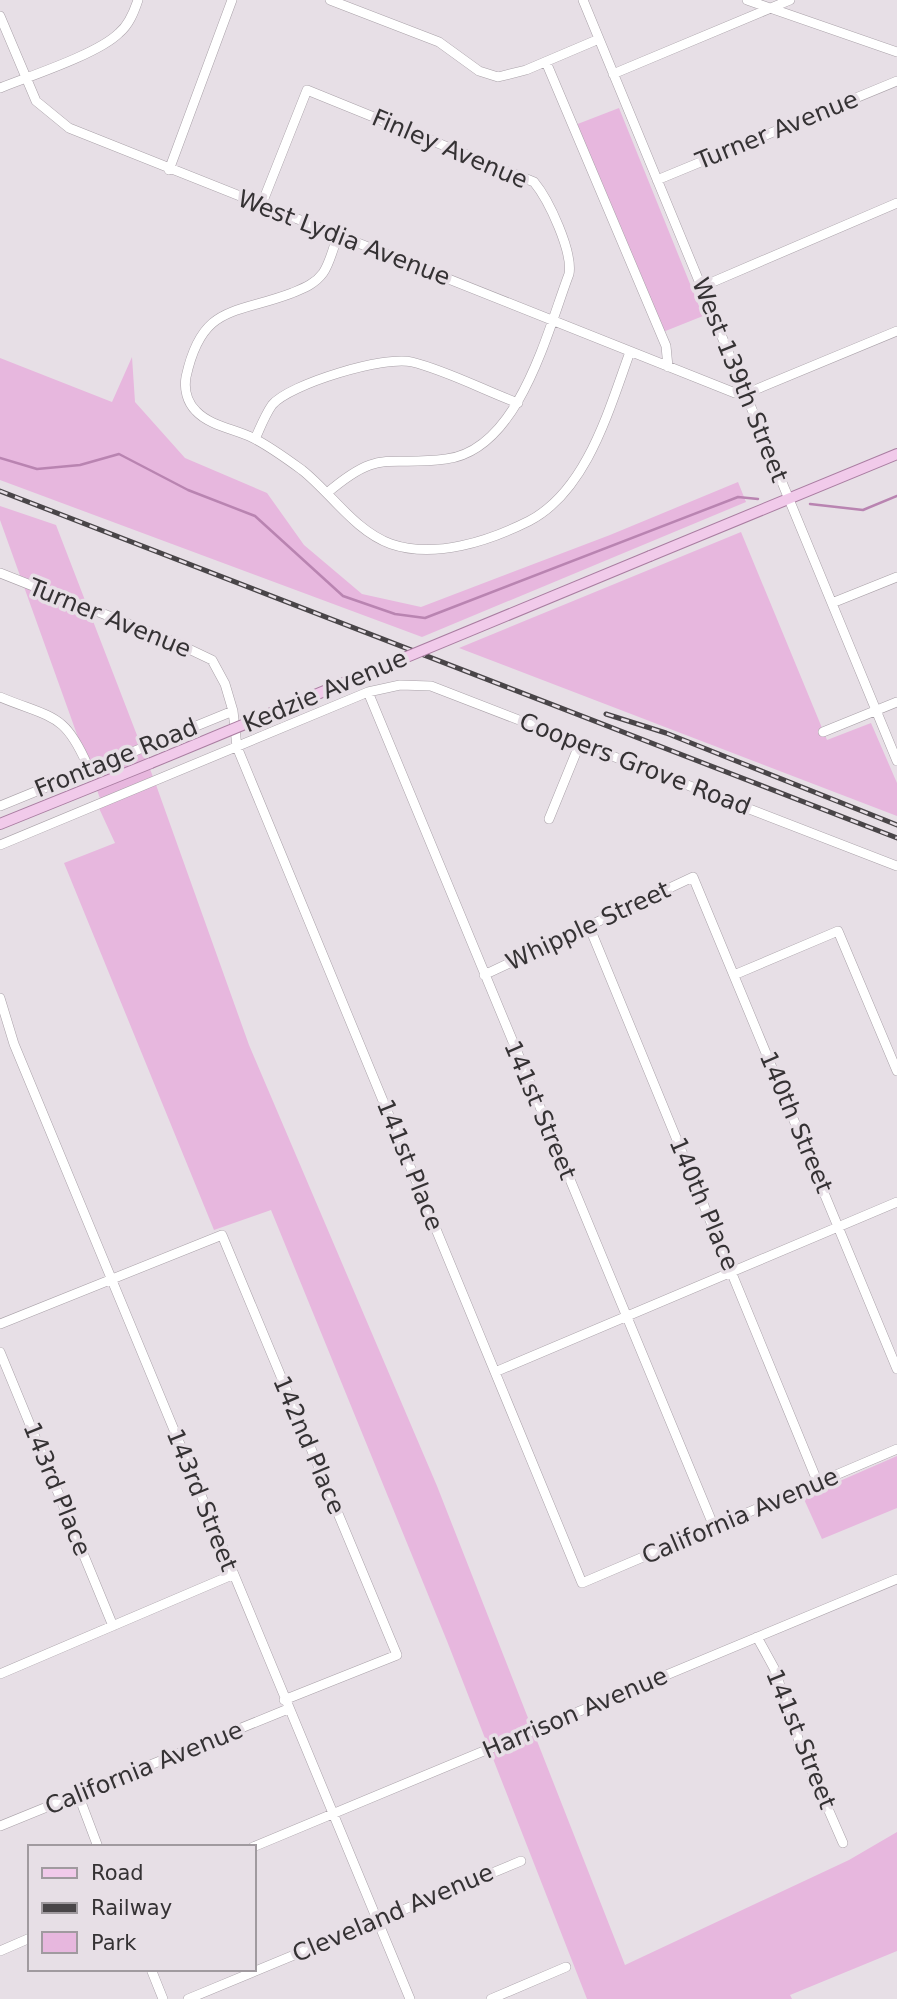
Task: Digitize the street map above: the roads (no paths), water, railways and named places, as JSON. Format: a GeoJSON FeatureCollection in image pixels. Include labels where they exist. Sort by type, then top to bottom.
{"type":"FeatureCollection","features":[{"type":"Feature","properties":{"kind":"main road","name":"Kedzie Avenue"},"geometry":{"type":"LineString","coordinates":[[0,824],[897,454]]}},
{"type":"Feature","properties":{"kind":"street"},"geometry":{"type":"LineString","coordinates":[[0,88],[95,48],[119,34],[138,0]]}},
{"type":"Feature","properties":{"kind":"street"},"geometry":{"type":"LineString","coordinates":[[169,170],[232,0]]}},
{"type":"Feature","properties":{"kind":"street"},"geometry":{"type":"LineString","coordinates":[[330,0],[439,42],[479,71],[498,77],[546,62],[599,39]]}},
{"type":"Feature","properties":{"kind":"street","name":"West 139th Street"},"geometry":{"type":"LineString","coordinates":[[583,0],[897,761]]}},
{"type":"Feature","properties":{"kind":"street"},"geometry":{"type":"LineString","coordinates":[[747,0],[897,52]]}},
{"type":"Feature","properties":{"kind":"street"},"geometry":{"type":"LineString","coordinates":[[613,74],[790,0]]}},
{"type":"Feature","properties":{"kind":"street","name":"West Lydia Avenue"},"geometry":{"type":"LineString","coordinates":[[0,16],[36,101],[52,118],[69,128],[668,367],[735,393],[746,394]]}},
{"type":"Feature","properties":{"kind":"street"},"geometry":{"type":"LineString","coordinates":[[546,62],[666,346],[668,367]]}},
{"type":"Feature","properties":{"kind":"street","name":"Turner Avenue"},"geometry":{"type":"LineString","coordinates":[[657,180],[897,81]]}},
{"type":"Feature","properties":{"kind":"street","name":"Finley Avenue"},"geometry":{"type":"LineString","coordinates":[[261,206],[307,90],[534,182],[546,200],[569,263],[569,274],[517,403],[498,431],[472,451],[448,459],[370,463],[354,470],[327,493]]}},
{"type":"Feature","properties":{"kind":"street"},"geometry":{"type":"LineString","coordinates":[[701,287],[897,203]]}},
{"type":"Feature","properties":{"kind":"street"},"geometry":{"type":"LineString","coordinates":[[338,234],[323,272],[310,286],[223,314],[209,324],[201,334],[186,379],[187,398],[195,411],[206,419],[254,439],[301,470],[366,530],[390,543],[416,549],[446,548],[497,535],[531,520],[550,505],[582,469],[597,440],[630,352]]}},
{"type":"Feature","properties":{"kind":"street"},"geometry":{"type":"LineString","coordinates":[[746,394],[897,331]]}},
{"type":"Feature","properties":{"kind":"street"},"geometry":{"type":"LineString","coordinates":[[254,439],[272,405],[287,393],[373,362],[393,359],[412,362],[517,403]]}},
{"type":"Feature","properties":{"kind":"street","name":"Turner Avenue"},"geometry":{"type":"LineString","coordinates":[[0,573],[172,641],[212,660],[225,684],[233,710],[237,747]]}},
{"type":"Feature","properties":{"kind":"street"},"geometry":{"type":"LineString","coordinates":[[832,603],[897,577]]}},
{"type":"Feature","properties":{"kind":"street","name":"Coopers Grove Road"},"geometry":{"type":"LineString","coordinates":[[0,845],[368,692],[400,685],[430,686],[897,866]]}},
{"type":"Feature","properties":{"kind":"street","name":"141st Street"},"geometry":{"type":"LineString","coordinates":[[368,692],[713,1527]]}},
{"type":"Feature","properties":{"kind":"street"},"geometry":{"type":"LineString","coordinates":[[0,697],[54,717],[65,725],[72,732],[89,769]]}},
{"type":"Feature","properties":{"kind":"street"},"geometry":{"type":"LineString","coordinates":[[823,732],[897,702]]}},
{"type":"Feature","properties":{"kind":"street","name":"Frontage Road"},"geometry":{"type":"LineString","coordinates":[[0,806],[233,710]]}},
{"type":"Feature","properties":{"kind":"street"},"geometry":{"type":"LineString","coordinates":[[548,819],[580,743]]}},
{"type":"Feature","properties":{"kind":"street","name":"141st Place"},"geometry":{"type":"LineString","coordinates":[[237,747],[582,1583]]}},
{"type":"Feature","properties":{"kind":"street","name":"Whipple Street"},"geometry":{"type":"LineString","coordinates":[[484,975],[693,877]]}},
{"type":"Feature","properties":{"kind":"street","name":"140th Street"},"geometry":{"type":"LineString","coordinates":[[693,877],[897,1369]]}},
{"type":"Feature","properties":{"kind":"street","name":"140th Place"},"geometry":{"type":"LineString","coordinates":[[589,926],[818,1483]]}},
{"type":"Feature","properties":{"kind":"street"},"geometry":{"type":"LineString","coordinates":[[734,975],[838,932],[897,1071]]}},
{"type":"Feature","properties":{"kind":"street","name":"143rd Street"},"geometry":{"type":"LineString","coordinates":[[0,998],[14,1044],[410,1999]]}},
{"type":"Feature","properties":{"kind":"street"},"geometry":{"type":"LineString","coordinates":[[495,1372],[897,1202]]}},
{"type":"Feature","properties":{"kind":"street","name":"142nd Place"},"geometry":{"type":"LineString","coordinates":[[112,1277],[222,1234],[397,1655]]}},
{"type":"Feature","properties":{"kind":"street"},"geometry":{"type":"LineString","coordinates":[[0,1324],[112,1277]]}},
{"type":"Feature","properties":{"kind":"street","name":"143rd Place"},"geometry":{"type":"LineString","coordinates":[[0,1352],[113,1626]]}},
{"type":"Feature","properties":{"kind":"street","name":"California Avenue"},"geometry":{"type":"LineString","coordinates":[[582,1583],[897,1449]]}},
{"type":"Feature","properties":{"kind":"street"},"geometry":{"type":"LineString","coordinates":[[0,1674],[232,1575]]}},
{"type":"Feature","properties":{"kind":"street","name":"Harrison Avenue"},"geometry":{"type":"LineString","coordinates":[[256,1846],[897,1579]]}},
{"type":"Feature","properties":{"kind":"street","name":"141st Street"},"geometry":{"type":"LineString","coordinates":[[757,1637],[774,1668],[801,1747],[843,1843]]}},
{"type":"Feature","properties":{"kind":"street","name":"California Avenue"},"geometry":{"type":"LineString","coordinates":[[0,1826],[397,1655]]}},
{"type":"Feature","properties":{"kind":"street"},"geometry":{"type":"LineString","coordinates":[[78,1794],[97,1845]]}},
{"type":"Feature","properties":{"kind":"street","name":"Cleveland Avenue"},"geometry":{"type":"LineString","coordinates":[[256,1970],[521,1861]]}},
{"type":"Feature","properties":{"kind":"street"},"geometry":{"type":"LineString","coordinates":[[0,1951],[28,1939]]}},
{"type":"Feature","properties":{"kind":"street"},"geometry":{"type":"LineString","coordinates":[[491,1999],[566,1967]]}},
{"type":"Feature","properties":{"kind":"street"},"geometry":{"type":"LineString","coordinates":[[151,1971],[163,1999]]}},
{"type":"Feature","properties":{"kind":"street","name":"Cleveland Avenue"},"geometry":{"type":"LineString","coordinates":[[188,1999],[255,1971]]}},
{"type":"Feature","properties":{"kind":"waterway"},"geometry":{"type":"LineString","coordinates":[[0,458],[37,469],[80,465],[119,454],[188,490],[255,516],[343,596],[395,614],[425,618],[738,497],[758,499]]}},
{"type":"Feature","properties":{"kind":"waterway"},"geometry":{"type":"LineString","coordinates":[[810,504],[863,510],[897,496]]}},
{"type":"Feature","properties":{"kind":"railway"},"geometry":{"type":"LineString","coordinates":[[0,491],[897,838]]}},
{"type":"Feature","properties":{"kind":"railway"},"geometry":{"type":"LineString","coordinates":[[606,714],[666,733],[897,825]]}}]}
